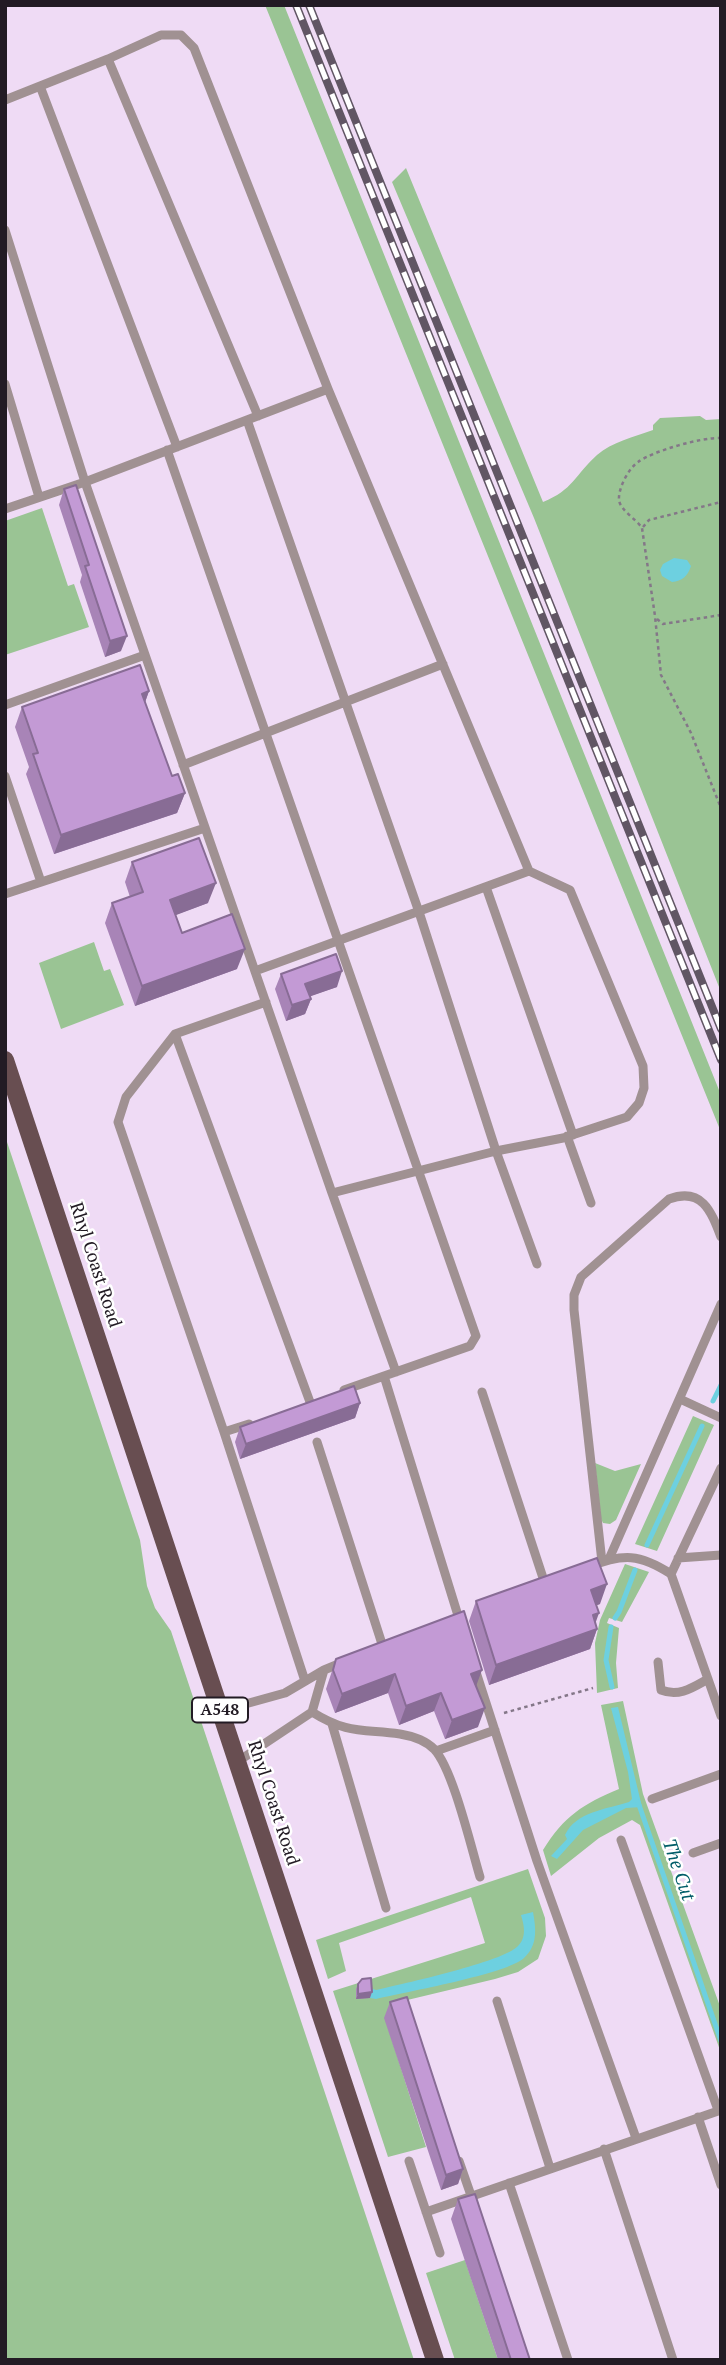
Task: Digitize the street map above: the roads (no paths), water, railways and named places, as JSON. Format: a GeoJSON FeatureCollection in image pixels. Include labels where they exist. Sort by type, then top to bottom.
{"type":"FeatureCollection","features":[{"type":"Feature","properties":{"kind":"main road","name":"Rhyl Coast Road"},"geometry":{"type":"LineString","coordinates":[[5,1060],[435,2360]]}},
{"type":"Feature","properties":{"kind":"lane"},"geometry":{"type":"LineString","coordinates":[[5,100],[161,35],[181,35],[194,48],[328,389],[529,871],[570,890],[643,1066],[644,1088],[639,1103],[627,1117],[570,1135],[332,1193]]}},
{"type":"Feature","properties":{"kind":"lane"},"geometry":{"type":"LineString","coordinates":[[108,59],[258,416]]}},
{"type":"Feature","properties":{"kind":"lane"},"geometry":{"type":"LineString","coordinates":[[40,86],[172,449],[266,733],[476,1336],[470,1346],[335,1393]]}},
{"type":"Feature","properties":{"kind":"lane"},"geometry":{"type":"LineString","coordinates":[[5,230],[85,482],[396,1372]]}},
{"type":"Feature","properties":{"kind":"lane"},"geometry":{"type":"LineString","coordinates":[[5,384],[39,497]]}},
{"type":"Feature","properties":{"kind":"lane"},"geometry":{"type":"LineString","coordinates":[[5,509],[85,482],[328,389]]}},
{"type":"Feature","properties":{"kind":"lane"},"geometry":{"type":"LineString","coordinates":[[247,420],[419,912],[496,1151],[537,1264]]}},
{"type":"Feature","properties":{"kind":"lane"},"geometry":{"type":"LineString","coordinates":[[5,705],[145,655]]}},
{"type":"Feature","properties":{"kind":"lane"},"geometry":{"type":"LineString","coordinates":[[183,765],[443,664]]}},
{"type":"Feature","properties":{"kind":"lane"},"geometry":{"type":"LineString","coordinates":[[5,776],[41,882]]}},
{"type":"Feature","properties":{"kind":"lane"},"geometry":{"type":"LineString","coordinates":[[5,894],[205,828]]}},
{"type":"Feature","properties":{"kind":"lane"},"geometry":{"type":"LineString","coordinates":[[255,971],[529,871]]}},
{"type":"Feature","properties":{"kind":"lane"},"geometry":{"type":"LineString","coordinates":[[486,887],[591,1203]]}},
{"type":"Feature","properties":{"kind":"lane"},"geometry":{"type":"LineString","coordinates":[[266,1002],[175,1034],[126,1097],[118,1122],[224,1432],[305,1681]]}},
{"type":"Feature","properties":{"kind":"lane"},"geometry":{"type":"LineString","coordinates":[[175,1034],[310,1402]]}},
{"type":"Feature","properties":{"kind":"lane"},"geometry":{"type":"LineString","coordinates":[[606,1560],[574,1310],[577,1285],[581,1277],[669,1199],[681,1194],[703,1201],[721,1237]]}},
{"type":"Feature","properties":{"kind":"lane"},"geometry":{"type":"LineString","coordinates":[[606,1560],[721,1304]]}},
{"type":"Feature","properties":{"kind":"lane"},"geometry":{"type":"LineString","coordinates":[[384,1376],[463,1630]]}},
{"type":"Feature","properties":{"kind":"lane"},"geometry":{"type":"LineString","coordinates":[[482,1392],[545,1584]]}},
{"type":"Feature","properties":{"kind":"lane"},"geometry":{"type":"LineString","coordinates":[[298,1406],[322,1398]]}},
{"type":"Feature","properties":{"kind":"lane"},"geometry":{"type":"LineString","coordinates":[[680,1399],[720,1417]]}},
{"type":"Feature","properties":{"kind":"lane"},"geometry":{"type":"LineString","coordinates":[[224,1432],[261,1419]]}},
{"type":"Feature","properties":{"kind":"lane"},"geometry":{"type":"LineString","coordinates":[[317,1442],[383,1647]]}},
{"type":"Feature","properties":{"kind":"lane"},"geometry":{"type":"LineString","coordinates":[[671,1574],[721,1468]]}},
{"type":"Feature","properties":{"kind":"lane"},"geometry":{"type":"LineString","coordinates":[[678,1558],[721,1555]]}},
{"type":"Feature","properties":{"kind":"lane"},"geometry":{"type":"LineString","coordinates":[[579,1571],[606,1560],[627,1556],[656,1564],[671,1574],[721,1716]]}},
{"type":"Feature","properties":{"kind":"lane"},"geometry":{"type":"LineString","coordinates":[[533,1589],[556,1580]]}},
{"type":"Feature","properties":{"kind":"lane"},"geometry":{"type":"LineString","coordinates":[[446,1622],[471,1613]]}},
{"type":"Feature","properties":{"kind":"lane"},"geometry":{"type":"LineString","coordinates":[[371,1652],[396,1642]]}},
{"type":"Feature","properties":{"kind":"lane"},"geometry":{"type":"LineString","coordinates":[[471,1654],[537,1861],[636,2137]]}},
{"type":"Feature","properties":{"kind":"lane"},"geometry":{"type":"LineString","coordinates":[[220,1711],[285,1693],[324,1670],[347,1661]]}},
{"type":"Feature","properties":{"kind":"lane"},"geometry":{"type":"LineString","coordinates":[[658,1662],[662,1690],[670,1693],[684,1692],[708,1679]]}},
{"type":"Feature","properties":{"kind":"lane"},"geometry":{"type":"LineString","coordinates":[[237,1762],[312,1712],[324,1670]]}},
{"type":"Feature","properties":{"kind":"lane"},"geometry":{"type":"LineString","coordinates":[[312,1712],[332,1724],[352,1730],[410,1736],[436,1751],[448,1772],[480,1877]]}},
{"type":"Feature","properties":{"kind":"lane"},"geometry":{"type":"LineString","coordinates":[[332,1724],[386,1908]]}},
{"type":"Feature","properties":{"kind":"lane"},"geometry":{"type":"LineString","coordinates":[[436,1751],[495,1730]]}},
{"type":"Feature","properties":{"kind":"lane"},"geometry":{"type":"LineString","coordinates":[[652,1799],[721,1774]]}},
{"type":"Feature","properties":{"kind":"lane"},"geometry":{"type":"LineString","coordinates":[[426,2212],[719,2110],[621,1840]]}},
{"type":"Feature","properties":{"kind":"lane"},"geometry":{"type":"LineString","coordinates":[[693,1853],[721,1843]]}},
{"type":"Feature","properties":{"kind":"lane"},"geometry":{"type":"LineString","coordinates":[[497,2001],[550,2168]]}},
{"type":"Feature","properties":{"kind":"lane"},"geometry":{"type":"LineString","coordinates":[[698,2117],[721,2185]]}},
{"type":"Feature","properties":{"kind":"lane"},"geometry":{"type":"LineString","coordinates":[[604,2149],[673,2360]]}},
{"type":"Feature","properties":{"kind":"lane"},"geometry":{"type":"LineString","coordinates":[[458,2157],[475,2209]]}},
{"type":"Feature","properties":{"kind":"lane"},"geometry":{"type":"LineString","coordinates":[[409,2161],[440,2253]]}},
{"type":"Feature","properties":{"kind":"lane"},"geometry":{"type":"LineString","coordinates":[[509,2183],[568,2360]]}},
{"type":"Feature","properties":{"kind":"water"},"geometry":{"type":"Polygon","coordinates":[[[674,558],[687,560],[691,566],[684,577],[672,582],[662,576],[660,570],[663,564],[674,558]]]}},
{"type":"Feature","properties":{"kind":"water"},"geometry":{"type":"Polygon","coordinates":[[[618,1707],[642,1807],[626,1808],[583,1830],[557,1859],[551,1856],[567,1839],[565,1835],[576,1821],[592,1812],[632,1799],[628,1772],[611,1708],[618,1707]]]}},
{"type":"Feature","properties":{"kind":"water"},"geometry":{"type":"Polygon","coordinates":[[[533,1912],[535,1931],[532,1948],[524,1958],[514,1964],[454,1982],[376,1999],[370,1998],[369,1988],[376,1990],[428,1978],[509,1952],[523,1939],[521,1915],[533,1912]]]}},
{"type":"Feature","properties":{"kind":"waterway","name":"The Cut"},"geometry":{"type":"LineString","coordinates":[[713,1401],[721,1385]]}},
{"type":"Feature","properties":{"kind":"waterway","name":"The Cut"},"geometry":{"type":"LineString","coordinates":[[647,1545],[702,1426]]}},
{"type":"Feature","properties":{"kind":"waterway","name":"The Cut"},"geometry":{"type":"LineString","coordinates":[[615,1618],[635,1570]]}},
{"type":"Feature","properties":{"kind":"waterway","name":"The Cut"},"geometry":{"type":"LineString","coordinates":[[611,1627],[606,1660],[612,1687]]}},
{"type":"Feature","properties":{"kind":"waterway","name":"The Cut"},"geometry":{"type":"LineString","coordinates":[[638,1802],[721,2041]]}},
{"type":"Feature","properties":{"kind":"railway"},"geometry":{"type":"LineString","coordinates":[[296,5],[721,1060]]}},
{"type":"Feature","properties":{"kind":"railway"},"geometry":{"type":"LineString","coordinates":[[309,5],[721,1029]]}}]}
